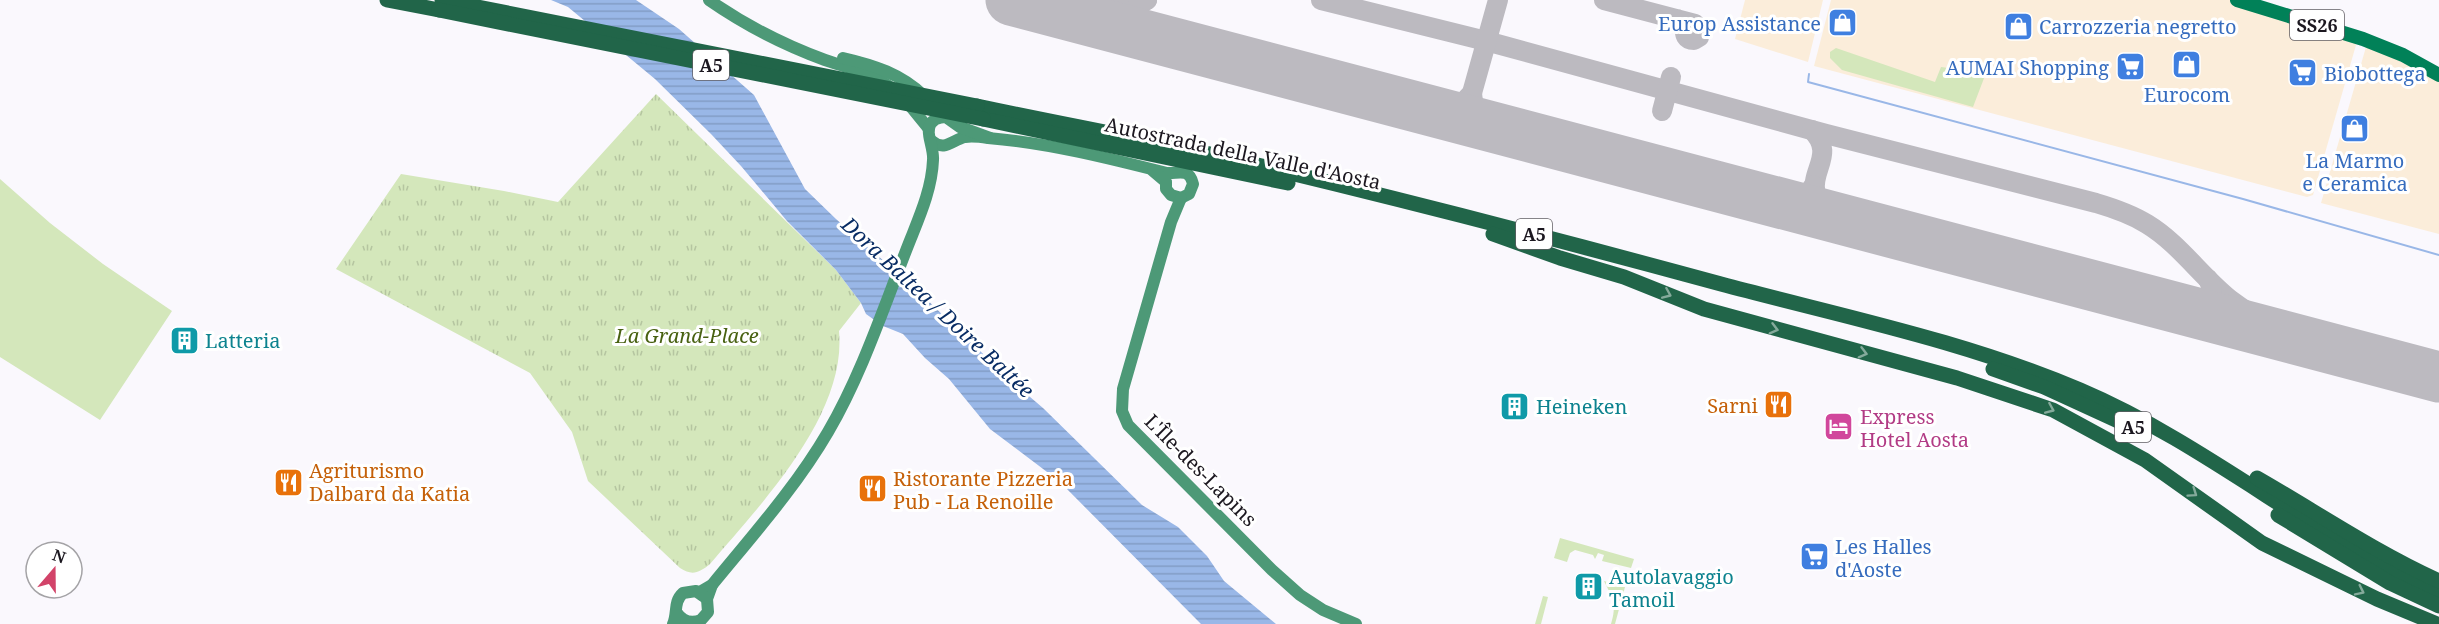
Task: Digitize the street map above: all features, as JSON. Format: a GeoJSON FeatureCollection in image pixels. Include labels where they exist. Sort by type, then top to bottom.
{"type":"FeatureCollection","features":[{"type":"Feature","properties":{"kind":"highway","name":"A5"},"geometry":{"type":"LineString","coordinates":[[387,0],[440,5],[1240,161],[1507,227],[1925,338],[2012,364],[2116,401],[2162,424],[2304,505],[2372,548],[2439,581]]}},
{"type":"Feature","properties":{"kind":"highway","name":"Autostrada della Valle d'Aosta"},"geometry":{"type":"LineString","coordinates":[[980,112],[1292,184],[1493,234]]}},
{"type":"Feature","properties":{"kind":"highway","name":"A5"},"geometry":{"type":"LineString","coordinates":[[1493,234],[1925,348],[2044,387],[2140,430],[2322,543],[2390,583],[2439,606]]}},
{"type":"Feature","properties":{"kind":"highway","name":"A5"},"geometry":{"type":"LineString","coordinates":[[1493,234],[1560,258],[1624,277],[1704,309],[1957,378],[2052,410],[2145,460],[2262,543],[2377,599],[2438,624]]}},
{"type":"Feature","properties":{"kind":"highway","name":"A5"},"geometry":{"type":"LineString","coordinates":[[2083,391],[2181,443],[2389,570],[2439,595]]}},
{"type":"Feature","properties":{"kind":"main road","name":"SS26"},"geometry":{"type":"LineString","coordinates":[[2237,0],[2363,39],[2403,55],[2439,75]]}},
{"type":"Feature","properties":{"kind":"main road","name":"SS26"},"geometry":{"type":"LineString","coordinates":[[2266,0],[2366,31],[2439,64]]}},
{"type":"Feature","properties":{"kind":"street"},"geometry":{"type":"LineString","coordinates":[[709,0],[738,20],[801,50],[880,80],[909,104],[938,146],[968,137],[990,138],[1066,150],[1147,167],[1168,178],[1184,172],[1191,178],[1191,191],[1176,196]]}},
{"type":"Feature","properties":{"kind":"street"},"geometry":{"type":"LineString","coordinates":[[801,50],[853,60],[886,70],[914,87],[943,117]]}},
{"type":"Feature","properties":{"kind":"street"},"geometry":{"type":"LineString","coordinates":[[931,179],[933,153],[930,135],[933,121],[943,117],[951,118],[956,124],[990,138]]}},
{"type":"Feature","properties":{"kind":"street"},"geometry":{"type":"LineString","coordinates":[[703,595],[812,457],[828,431],[860,364],[920,216],[931,179],[958,134],[956,124]]}},
{"type":"Feature","properties":{"kind":"street","name":"L'Île-des-Lapins"},"geometry":{"type":"LineString","coordinates":[[1168,178],[1166,189],[1176,196],[1171,222],[1124,388],[1122,411],[1128,425],[1272,570],[1300,595],[1323,610],[1356,624]]}},
{"type":"Feature","properties":{"kind":"street"},"geometry":{"type":"LineString","coordinates":[[692,590],[703,595],[709,609],[705,617],[697,622],[678,620],[676,603],[680,596],[692,590]]}},
{"type":"Feature","properties":{"kind":"shaded area"},"geometry":{"type":"Polygon","coordinates":[[[1745,0],[1823,0],[1808,62],[1735,39],[1745,0]]]}},
{"type":"Feature","properties":{"kind":"shaded area"},"geometry":{"type":"Polygon","coordinates":[[[1831,0],[2231,0],[2354,40],[2356,45],[2313,195],[2307,197],[1814,66],[1831,0]]]}},
{"type":"Feature","properties":{"kind":"shaded area"},"geometry":{"type":"Polygon","coordinates":[[[2366,47],[2372,47],[2439,81],[2439,234],[2321,203],[2366,47]]]}},
{"type":"Feature","properties":{"kind":"green space"},"geometry":{"type":"Polygon","coordinates":[[[1836,48],[1935,82],[1941,67],[1986,73],[1973,107],[1842,70],[1830,58],[1830,52],[1836,48]]]}},
{"type":"Feature","properties":{"kind":"green space","name":"La Grand-Place"},"geometry":{"type":"Polygon","coordinates":[[[656,94],[836,270],[861,303],[839,331],[838,363],[829,394],[815,426],[797,457],[753,514],[710,564],[695,572],[688,572],[680,568],[588,481],[572,432],[530,373],[336,269],[401,174],[558,202],[656,94]]]}},
{"type":"Feature","properties":{"kind":"green space"},"geometry":{"type":"Polygon","coordinates":[[[0,179],[50,223],[103,264],[172,311],[100,420],[0,357],[0,179]]]}},
{"type":"Feature","properties":{"kind":"green space"},"geometry":{"type":"Polygon","coordinates":[[[1560,538],[1634,559],[1631,568],[1602,561],[1604,555],[1598,553],[1595,559],[1593,555],[1575,550],[1570,553],[1567,562],[1554,558],[1560,538]]]}},
{"type":"Feature","properties":{"kind":"green space"},"geometry":{"type":"Polygon","coordinates":[[[1604,581],[1625,587],[1615,624],[1611,624],[1614,612],[1613,602],[1604,581]]]}},
{"type":"Feature","properties":{"kind":"green space"},"geometry":{"type":"Polygon","coordinates":[[[1543,596],[1548,597],[1541,624],[1535,624],[1543,596]]]}},
{"type":"Feature","properties":{"kind":"water"},"geometry":{"type":"Polygon","coordinates":[[[551,0],[636,0],[679,29],[754,95],[805,189],[1043,408],[1142,505],[1178,527],[1207,556],[1224,581],[1276,624],[1201,624],[1059,481],[990,429],[949,379],[903,334],[883,326],[866,314],[861,303],[836,270],[787,221],[711,134],[655,79],[568,7],[551,0]]]}},
{"type":"Feature","properties":{"kind":"waterway"},"geometry":{"type":"LineString","coordinates":[[1809,74],[1808,82],[2243,199],[2439,255]]}},
{"type":"Feature","properties":{"kind":"taxiway"},"geometry":{"type":"LineString","coordinates":[[1054,11],[1108,9],[1147,0]]}},
{"type":"Feature","properties":{"kind":"taxiway"},"geometry":{"type":"LineString","coordinates":[[1145,36],[1136,30],[1132,15],[1138,5],[1147,0]]}},
{"type":"Feature","properties":{"kind":"taxiway"},"geometry":{"type":"LineString","coordinates":[[1321,0],[1486,41],[1826,134],[2115,209],[2141,220],[2159,232],[2221,292],[2252,315],[2318,345]]}},
{"type":"Feature","properties":{"kind":"taxiway"},"geometry":{"type":"LineString","coordinates":[[1439,113],[1458,108],[1472,93],[1498,0]]}},
{"type":"Feature","properties":{"kind":"taxiway"},"geometry":{"type":"LineString","coordinates":[[1604,0],[1695,24],[1700,29],[1699,37],[1694,40],[1688,39],[1684,25],[1677,19]]}},
{"type":"Feature","properties":{"kind":"taxiway"},"geometry":{"type":"LineString","coordinates":[[1662,111],[1671,77]]}},
{"type":"Feature","properties":{"kind":"taxiway"},"geometry":{"type":"LineString","coordinates":[[1472,93],[1474,105],[1480,115],[1498,129]]}},
{"type":"Feature","properties":{"kind":"taxiway"},"geometry":{"type":"LineString","coordinates":[[1812,130],[1820,142],[1822,153],[1815,183],[1816,194],[1824,206],[1840,219]]}},
{"type":"Feature","properties":{"kind":"taxiway"},"geometry":{"type":"LineString","coordinates":[[1775,202],[1802,197],[1814,185]]}},
{"type":"Feature","properties":{"kind":"taxiway"},"geometry":{"type":"LineString","coordinates":[[2172,307],[2188,308],[2203,305],[2211,296],[2208,279]]}},
{"type":"Feature","properties":{"kind":"runway"},"geometry":{"type":"LineString","coordinates":[[1011,0],[2439,377]]}},
{"type":"Feature","properties":{"kind":"place","name":"Europ Assistance"},"geometry":{"type":"Point","coordinates":[1842,23]}},
{"type":"Feature","properties":{"kind":"place","name":"Carrozzeria negretto"},"geometry":{"type":"Point","coordinates":[2018,26]}},
{"type":"Feature","properties":{"kind":"place","name":"Eurocom"},"geometry":{"type":"Point","coordinates":[2187,64]}},
{"type":"Feature","properties":{"kind":"place","name":"AUMAI Shopping"},"geometry":{"type":"Point","coordinates":[2130,67]}},
{"type":"Feature","properties":{"kind":"place","name":"Biobottega"},"geometry":{"type":"Point","coordinates":[2303,73]}},
{"type":"Feature","properties":{"kind":"place","name":"La Marmo e Ceramica"},"geometry":{"type":"Point","coordinates":[2355,129]}},
{"type":"Feature","properties":{"kind":"place","name":"Latteria"},"geometry":{"type":"Point","coordinates":[184,340]}},
{"type":"Feature","properties":{"kind":"place","name":"Sarni"},"geometry":{"type":"Point","coordinates":[1779,405]}},
{"type":"Feature","properties":{"kind":"place","name":"Heineken"},"geometry":{"type":"Point","coordinates":[1515,406]}},
{"type":"Feature","properties":{"kind":"place","name":"Express Hotel Aosta"},"geometry":{"type":"Point","coordinates":[1839,427]}},
{"type":"Feature","properties":{"kind":"place","name":"Agriturismo Dalbard da Katia"},"geometry":{"type":"Point","coordinates":[288,482]}},
{"type":"Feature","properties":{"kind":"place","name":"Ristorante Pizzeria Pub - La Renoille"},"geometry":{"type":"Point","coordinates":[872,489]}},
{"type":"Feature","properties":{"kind":"place","name":"Les Halles d'Aoste"},"geometry":{"type":"Point","coordinates":[1814,557]}},
{"type":"Feature","properties":{"kind":"place","name":"Autolavaggio Tamoil"},"geometry":{"type":"Point","coordinates":[1588,587]}},
{"type":"Feature","properties":{"kind":"water label","name":"Dora Baltea / Doire Baltée"},"geometry":{"type":"Point","coordinates":[938,307]}}]}
